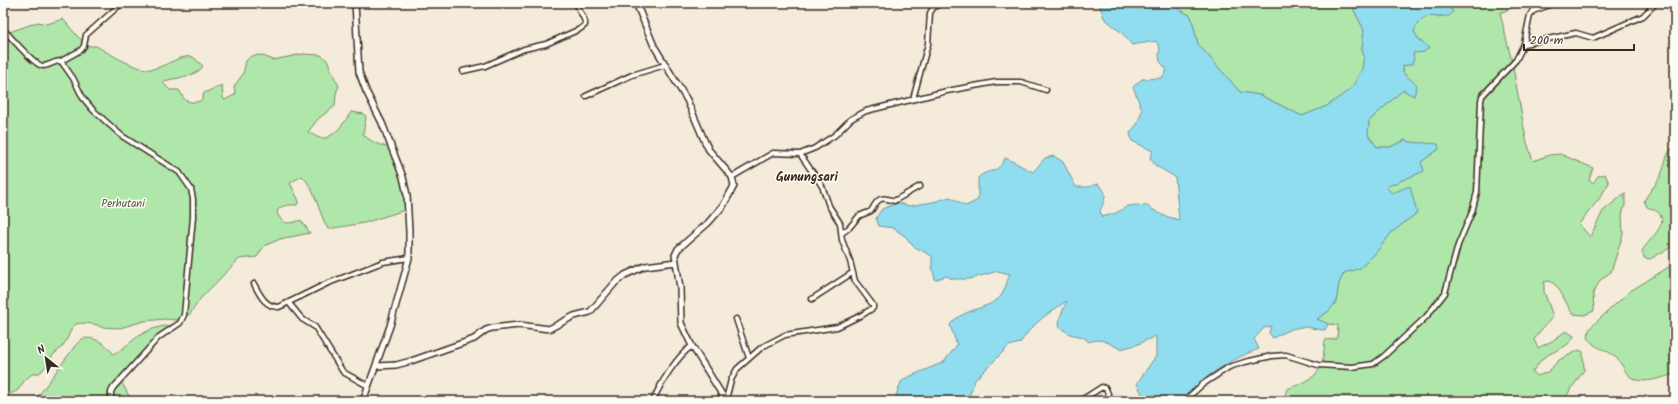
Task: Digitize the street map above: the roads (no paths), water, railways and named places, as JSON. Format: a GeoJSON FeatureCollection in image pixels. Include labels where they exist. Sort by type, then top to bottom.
{"type":"FeatureCollection","features":[{"type":"Feature","properties":{"kind":"street"},"geometry":{"type":"LineString","coordinates":[[3,29],[36,64],[45,66],[56,61],[61,61],[81,50],[84,46],[86,35],[122,3]]}},
{"type":"Feature","properties":{"kind":"street"},"geometry":{"type":"LineString","coordinates":[[355,3],[359,72],[366,92],[382,123],[406,187],[409,258],[377,366],[363,401]]}},
{"type":"Feature","properties":{"kind":"street"},"geometry":{"type":"LineString","coordinates":[[463,71],[486,66],[524,48],[546,44],[580,29],[586,23],[577,7],[577,3]]}},
{"type":"Feature","properties":{"kind":"street"},"geometry":{"type":"LineString","coordinates":[[636,3],[647,30],[665,65],[687,100],[709,150],[732,177],[734,186],[723,206],[708,222],[675,251],[680,288],[681,323],[692,346],[726,400]]}},
{"type":"Feature","properties":{"kind":"street"},"geometry":{"type":"LineString","coordinates":[[913,99],[928,44],[930,13],[931,10],[941,3]]}},
{"type":"Feature","properties":{"kind":"street"},"geometry":{"type":"LineString","coordinates":[[1184,401],[1191,393],[1216,374],[1235,365],[1282,355],[1318,365],[1352,367],[1367,365],[1378,361],[1426,317],[1446,290],[1458,244],[1472,212],[1477,192],[1481,101],[1484,94],[1494,86],[1516,60],[1524,44],[1530,15],[1533,11],[1555,3]]}},
{"type":"Feature","properties":{"kind":"street"},"geometry":{"type":"LineString","coordinates":[[1524,44],[1572,33],[1593,38],[1643,16],[1656,3]]}},
{"type":"Feature","properties":{"kind":"street"},"geometry":{"type":"LineString","coordinates":[[61,61],[73,78],[83,98],[93,110],[122,136],[179,172],[187,182],[194,199],[184,315],[180,323],[159,337],[113,388],[111,392],[111,401]]}},
{"type":"Feature","properties":{"kind":"street"},"geometry":{"type":"LineString","coordinates":[[586,96],[632,75],[665,65]]}},
{"type":"Feature","properties":{"kind":"street"},"geometry":{"type":"LineString","coordinates":[[732,177],[773,153],[800,154],[835,135],[851,119],[861,113],[913,99],[996,82],[1020,82],[1046,90]]}},
{"type":"Feature","properties":{"kind":"street"},"geometry":{"type":"LineString","coordinates":[[726,400],[731,380],[737,369],[762,347],[779,338],[837,327],[872,309],[873,305],[855,281],[852,273],[850,261],[842,240],[840,223],[829,206],[822,186],[800,154]]}},
{"type":"Feature","properties":{"kind":"street"},"geometry":{"type":"LineString","coordinates":[[842,233],[849,228],[859,216],[871,211],[874,204],[879,200],[894,200],[920,186]]}},
{"type":"Feature","properties":{"kind":"street"},"geometry":{"type":"LineString","coordinates":[[254,284],[262,299],[277,307],[326,284],[384,262],[409,258]]}},
{"type":"Feature","properties":{"kind":"street"},"geometry":{"type":"LineString","coordinates":[[377,366],[396,365],[411,361],[474,339],[486,330],[492,328],[519,325],[549,329],[574,316],[590,312],[615,283],[625,275],[645,266],[676,262]]}},
{"type":"Feature","properties":{"kind":"street"},"geometry":{"type":"LineString","coordinates":[[812,299],[852,273]]}},
{"type":"Feature","properties":{"kind":"street"},"geometry":{"type":"LineString","coordinates":[[288,303],[302,319],[315,327],[343,372],[368,386]]}},
{"type":"Feature","properties":{"kind":"street"},"geometry":{"type":"LineString","coordinates":[[736,319],[750,358]]}},
{"type":"Feature","properties":{"kind":"street"},"geometry":{"type":"LineString","coordinates":[[653,401],[657,390],[683,352],[692,346]]}},
{"type":"Feature","properties":{"kind":"street"},"geometry":{"type":"LineString","coordinates":[[1080,401],[1102,387],[1106,389],[1112,401]]}},
{"type":"Feature","properties":{"kind":"water"},"geometry":{"type":"Polygon","coordinates":[[[1099,3],[1168,3],[1191,16],[1198,44],[1240,92],[1260,95],[1302,116],[1327,106],[1352,88],[1362,69],[1364,56],[1362,49],[1364,30],[1353,8],[1362,3],[1373,7],[1381,5],[1381,3],[1446,3],[1453,12],[1449,16],[1427,16],[1420,21],[1414,32],[1420,41],[1429,48],[1424,52],[1413,53],[1414,58],[1412,64],[1403,66],[1403,73],[1417,85],[1414,96],[1403,90],[1369,121],[1368,135],[1377,147],[1390,147],[1406,140],[1409,142],[1438,144],[1439,149],[1421,162],[1424,171],[1386,187],[1392,193],[1410,186],[1417,213],[1392,232],[1373,256],[1360,268],[1344,273],[1339,283],[1336,302],[1329,311],[1317,319],[1328,324],[1325,330],[1299,327],[1273,338],[1269,333],[1271,326],[1264,328],[1254,339],[1259,349],[1238,358],[1217,370],[1199,384],[1183,401],[1145,401],[1137,383],[1156,356],[1156,336],[1136,345],[1120,349],[1101,340],[1089,342],[1083,337],[1070,334],[1059,327],[1060,317],[1067,301],[1041,319],[1020,343],[1009,346],[975,380],[968,399],[965,401],[894,401],[901,382],[906,378],[944,362],[957,345],[950,325],[960,316],[986,306],[998,299],[1004,291],[1010,274],[998,271],[970,279],[953,279],[946,276],[935,280],[932,266],[932,256],[913,246],[906,237],[893,228],[879,226],[876,218],[882,209],[898,203],[909,206],[933,202],[950,197],[966,206],[978,200],[978,178],[999,167],[1005,158],[1033,172],[1045,158],[1054,156],[1063,162],[1076,187],[1088,187],[1098,184],[1104,190],[1105,196],[1100,211],[1102,217],[1116,213],[1128,206],[1136,205],[1147,206],[1162,215],[1179,220],[1175,177],[1156,166],[1150,158],[1153,151],[1132,141],[1130,133],[1138,123],[1142,110],[1133,87],[1142,79],[1162,78],[1167,69],[1160,60],[1160,48],[1156,41],[1132,45],[1123,34],[1104,18],[1099,3]]]}},
{"type":"Feature","properties":{"kind":"district","name":"Gunungsari"},"geometry":{"type":"Point","coordinates":[807,176]}},
{"type":"Feature","properties":{"kind":"park label","name":"Perhutani"},"geometry":{"type":"Point","coordinates":[123,203]}}]}
